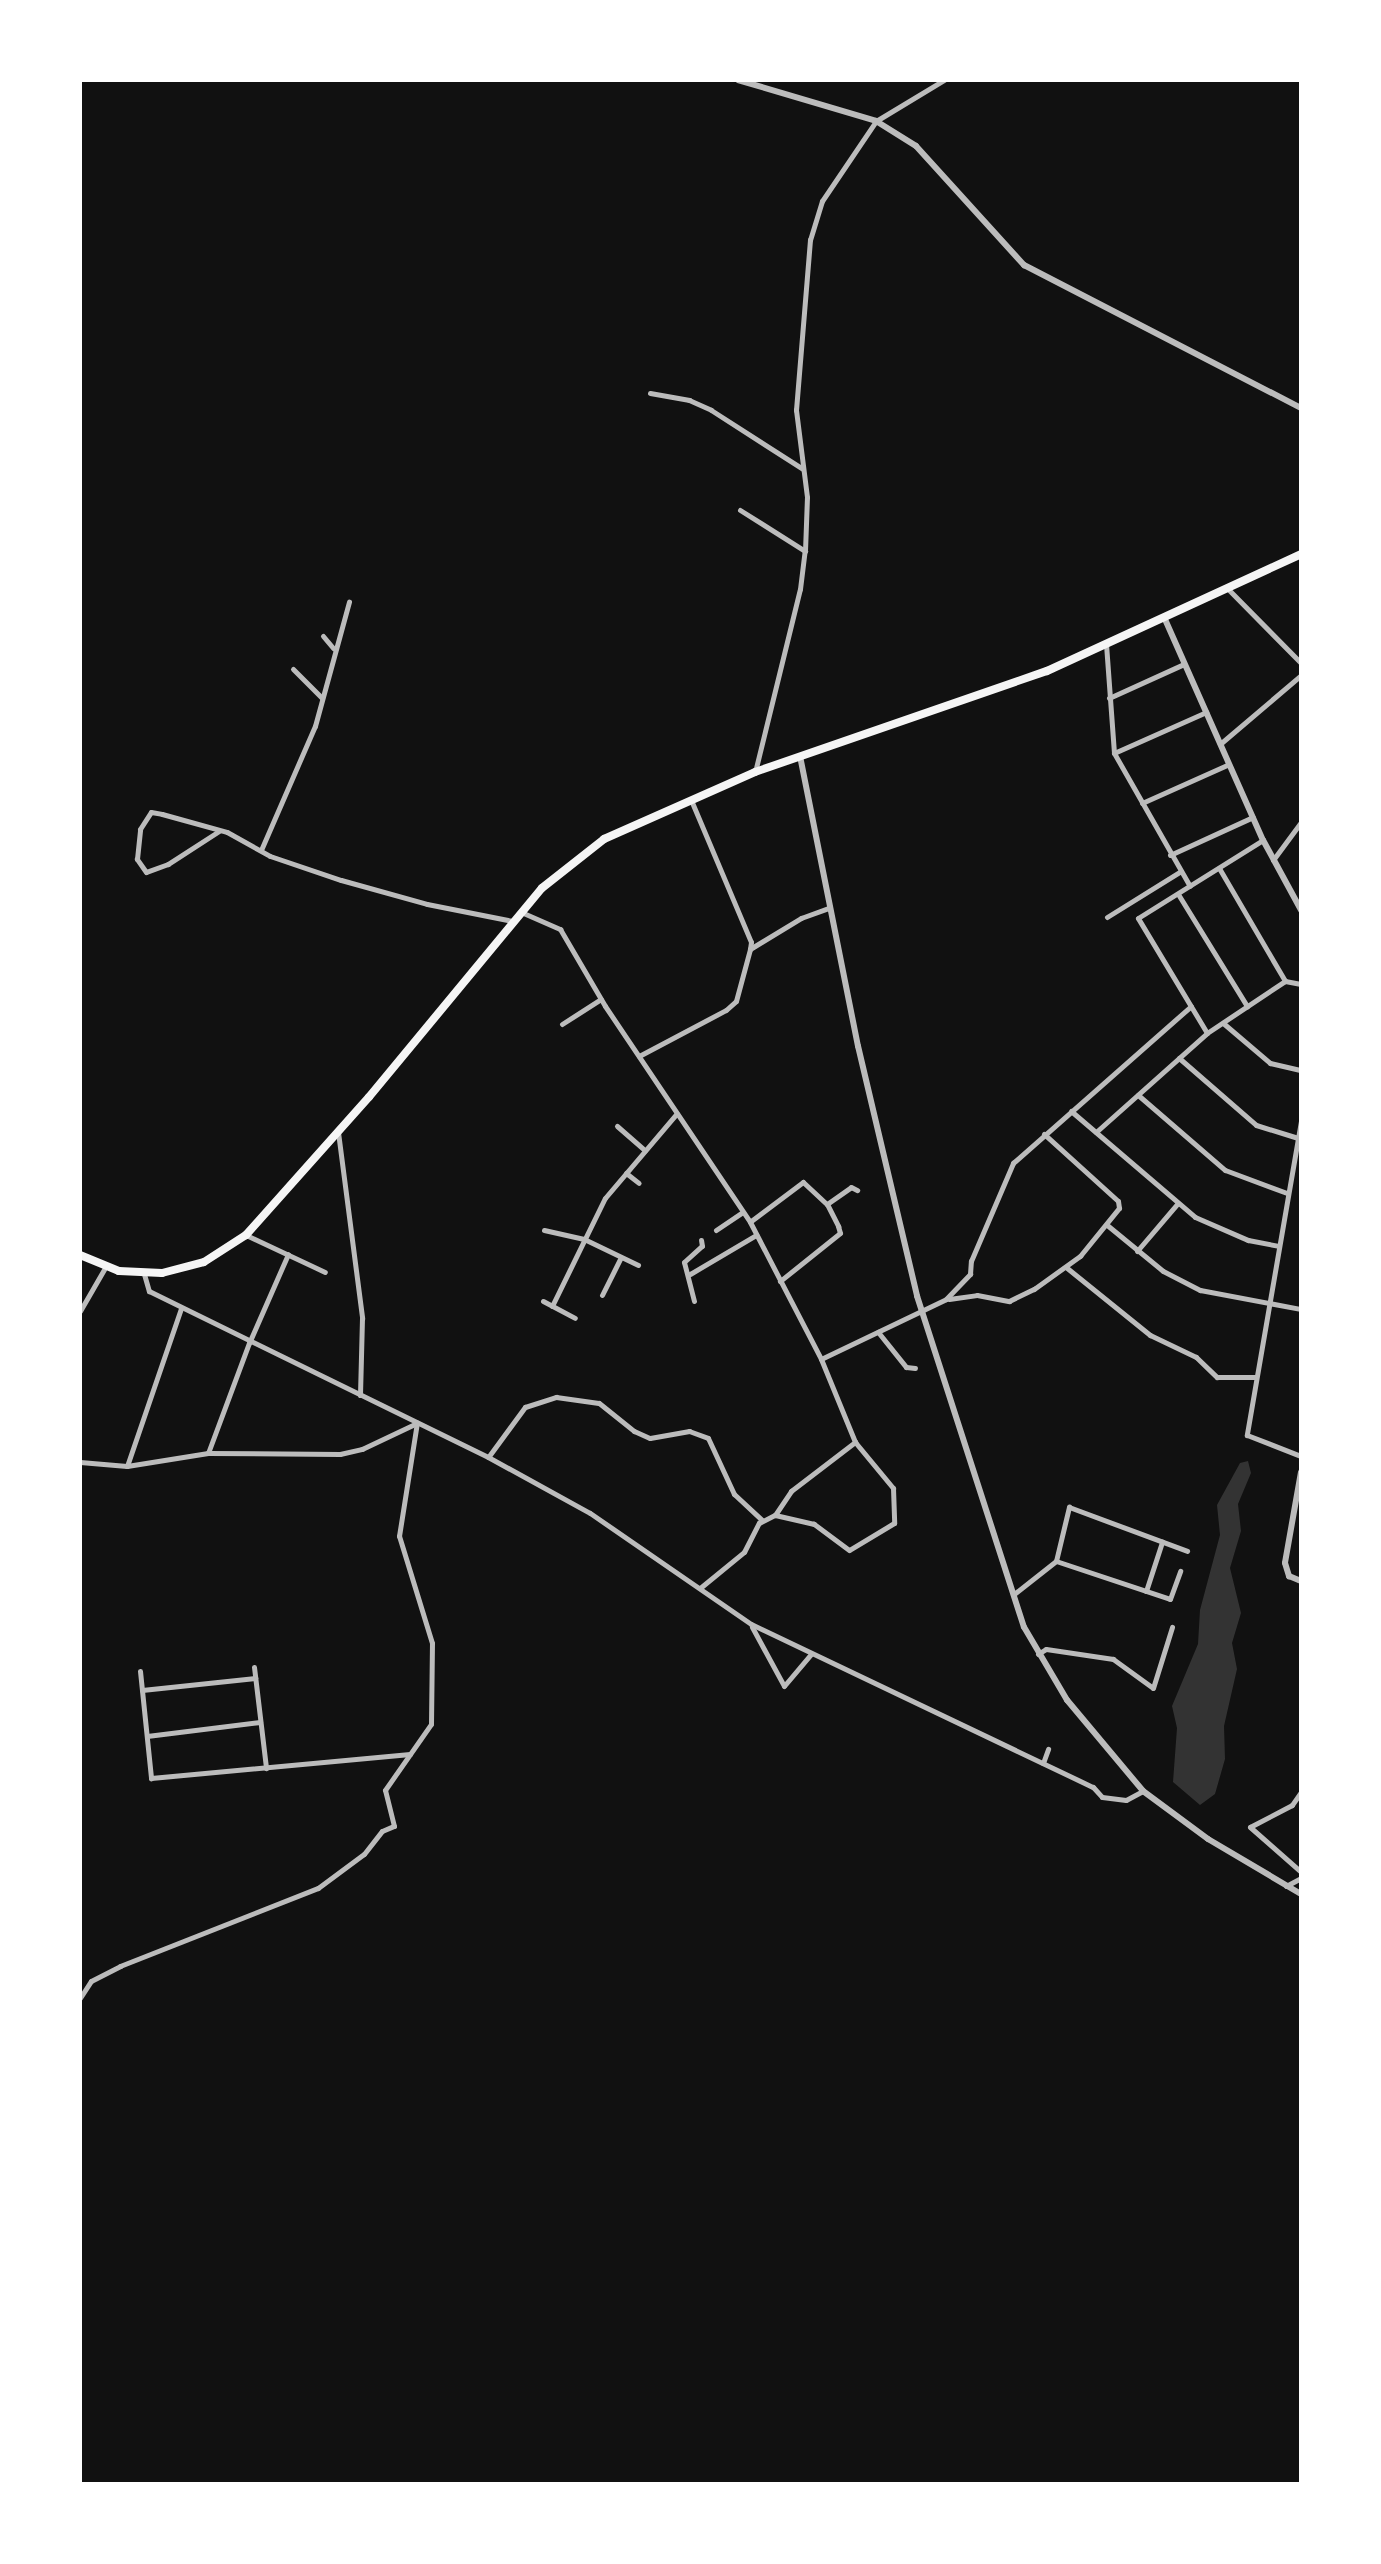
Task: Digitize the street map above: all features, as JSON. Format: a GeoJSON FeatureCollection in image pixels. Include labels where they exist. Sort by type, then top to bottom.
{"type":"FeatureCollection","features":[{"type":"Feature","properties":{"kind":"main road"},"geometry":{"type":"LineString","coordinates":[[80,1255],[106,1266],[144,1274],[204,1262],[246,1235],[338,1132],[513,921],[557,874],[589,849],[755,772],[1016,683],[1301,554]]}},
{"type":"Feature","properties":{"kind":"street"},"geometry":{"type":"LineString","coordinates":[[738,80],[876,122],[916,146],[1024,264],[1301,408]]}},
{"type":"Feature","properties":{"kind":"street"},"geometry":{"type":"LineString","coordinates":[[755,772],[800,589],[805,551],[805,470],[796,410],[810,240],[822,200],[876,122],[944,80]]}},
{"type":"Feature","properties":{"kind":"street"},"geometry":{"type":"LineString","coordinates":[[650,393],[689,400],[711,410],[805,470]]}},
{"type":"Feature","properties":{"kind":"street"},"geometry":{"type":"LineString","coordinates":[[740,510],[805,551]]}},
{"type":"Feature","properties":{"kind":"street"},"geometry":{"type":"LineString","coordinates":[[1227,588],[1301,663]]}},
{"type":"Feature","properties":{"kind":"street"},"geometry":{"type":"LineString","coordinates":[[261,850],[315,726],[348,602]]}},
{"type":"Feature","properties":{"kind":"street"},"geometry":{"type":"LineString","coordinates":[[1164,618],[1273,860],[1301,910]]}},
{"type":"Feature","properties":{"kind":"street"},"geometry":{"type":"LineString","coordinates":[[323,636],[333,648]]}},
{"type":"Feature","properties":{"kind":"street"},"geometry":{"type":"LineString","coordinates":[[1106,644],[1114,753],[1190,886]]}},
{"type":"Feature","properties":{"kind":"street"},"geometry":{"type":"LineString","coordinates":[[1109,698],[1184,664]]}},
{"type":"Feature","properties":{"kind":"street"},"geometry":{"type":"LineString","coordinates":[[293,668],[322,698]]}},
{"type":"Feature","properties":{"kind":"street"},"geometry":{"type":"LineString","coordinates":[[1220,744],[1301,674]]}},
{"type":"Feature","properties":{"kind":"street"},"geometry":{"type":"LineString","coordinates":[[1114,753],[1206,712]]}},
{"type":"Feature","properties":{"kind":"street"},"geometry":{"type":"LineString","coordinates":[[800,756],[828,908],[922,1312],[1012,1596],[1038,1654],[1084,1724],[1143,1791],[1208,1839],[1301,1894]]}},
{"type":"Feature","properties":{"kind":"street"},"geometry":{"type":"LineString","coordinates":[[1142,803],[1230,764]]}},
{"type":"Feature","properties":{"kind":"street"},"geometry":{"type":"LineString","coordinates":[[639,1056],[736,1001],[750,950],[751,942],[691,800]]}},
{"type":"Feature","properties":{"kind":"street"},"geometry":{"type":"LineString","coordinates":[[219,831],[168,864],[146,872],[137,860],[136,837],[151,812],[219,831],[261,850],[406,899],[513,921]]}},
{"type":"Feature","properties":{"kind":"street"},"geometry":{"type":"LineString","coordinates":[[1170,855],[1253,817]]}},
{"type":"Feature","properties":{"kind":"street"},"geometry":{"type":"LineString","coordinates":[[1273,860],[1301,822]]}},
{"type":"Feature","properties":{"kind":"street"},"geometry":{"type":"LineString","coordinates":[[1207,1033],[1138,918],[1264,840]]}},
{"type":"Feature","properties":{"kind":"street"},"geometry":{"type":"LineString","coordinates":[[1219,868],[1285,981]]}},
{"type":"Feature","properties":{"kind":"street"},"geometry":{"type":"LineString","coordinates":[[1107,917],[1181,871]]}},
{"type":"Feature","properties":{"kind":"street"},"geometry":{"type":"LineString","coordinates":[[1178,893],[1248,1006]]}},
{"type":"Feature","properties":{"kind":"street"},"geometry":{"type":"LineString","coordinates":[[750,950],[828,908]]}},
{"type":"Feature","properties":{"kind":"street"},"geometry":{"type":"LineString","coordinates":[[521,912],[560,929],[601,999],[744,1212],[821,1360],[855,1442],[893,1488],[894,1523],[849,1550],[814,1524],[775,1514]]}},
{"type":"Feature","properties":{"kind":"street"},"geometry":{"type":"LineString","coordinates":[[1096,1132],[1207,1033],[1285,981],[1301,984]]}},
{"type":"Feature","properties":{"kind":"street"},"geometry":{"type":"LineString","coordinates":[[562,1024],[601,999]]}},
{"type":"Feature","properties":{"kind":"street"},"geometry":{"type":"LineString","coordinates":[[821,1360],[946,1299],[970,1274],[971,1261],[1014,1163],[1191,1006]]}},
{"type":"Feature","properties":{"kind":"street"},"geometry":{"type":"LineString","coordinates":[[1223,1022],[1270,1063],[1301,1070]]}},
{"type":"Feature","properties":{"kind":"street"},"geometry":{"type":"LineString","coordinates":[[1179,1058],[1256,1125],[1300,1138]]}},
{"type":"Feature","properties":{"kind":"street"},"geometry":{"type":"LineString","coordinates":[[1138,1095],[1225,1170],[1287,1194]]}},
{"type":"Feature","properties":{"kind":"street"},"geometry":{"type":"LineString","coordinates":[[1071,1111],[1176,1204],[1228,1233],[1278,1246]]}},
{"type":"Feature","properties":{"kind":"street"},"geometry":{"type":"LineString","coordinates":[[552,1306],[605,1198],[677,1112]]}},
{"type":"Feature","properties":{"kind":"street"},"geometry":{"type":"LineString","coordinates":[[1301,1120],[1246,1435],[1301,1456]]}},
{"type":"Feature","properties":{"kind":"street"},"geometry":{"type":"LineString","coordinates":[[617,1126],[645,1150]]}},
{"type":"Feature","properties":{"kind":"street"},"geometry":{"type":"LineString","coordinates":[[338,1132],[362,1318],[364,1366],[360,1396]]}},
{"type":"Feature","properties":{"kind":"street"},"geometry":{"type":"LineString","coordinates":[[946,1299],[976,1296],[1009,1301],[1068,1268],[1119,1208],[1118,1200],[1044,1134]]}},
{"type":"Feature","properties":{"kind":"street"},"geometry":{"type":"LineString","coordinates":[[626,1173],[639,1183]]}},
{"type":"Feature","properties":{"kind":"street"},"geometry":{"type":"LineString","coordinates":[[750,1222],[803,1182],[826,1204],[840,1233],[780,1281]]}},
{"type":"Feature","properties":{"kind":"street"},"geometry":{"type":"LineString","coordinates":[[826,1204],[851,1187],[857,1190]]}},
{"type":"Feature","properties":{"kind":"street"},"geometry":{"type":"LineString","coordinates":[[1137,1251],[1176,1204]]}},
{"type":"Feature","properties":{"kind":"street"},"geometry":{"type":"LineString","coordinates":[[716,1230],[744,1212]]}},
{"type":"Feature","properties":{"kind":"street"},"geometry":{"type":"LineString","coordinates":[[1106,1225],[1137,1251],[1200,1290],[1301,1309]]}},
{"type":"Feature","properties":{"kind":"street"},"geometry":{"type":"LineString","coordinates":[[544,1230],[584,1239],[638,1265]]}},
{"type":"Feature","properties":{"kind":"street"},"geometry":{"type":"LineString","coordinates":[[246,1235],[325,1272]]}},
{"type":"Feature","properties":{"kind":"street"},"geometry":{"type":"LineString","coordinates":[[690,1274],[756,1235]]}},
{"type":"Feature","properties":{"kind":"street"},"geometry":{"type":"LineString","coordinates":[[694,1302],[684,1262],[702,1246],[701,1240]]}},
{"type":"Feature","properties":{"kind":"street"},"geometry":{"type":"LineString","coordinates":[[208,1453],[248,1343],[288,1254]]}},
{"type":"Feature","properties":{"kind":"street"},"geometry":{"type":"LineString","coordinates":[[602,1295],[621,1257]]}},
{"type":"Feature","properties":{"kind":"street"},"geometry":{"type":"LineString","coordinates":[[80,1311],[106,1266]]}},
{"type":"Feature","properties":{"kind":"street"},"geometry":{"type":"LineString","coordinates":[[1068,1268],[1150,1335],[1196,1357],[1217,1377],[1256,1376]]}},
{"type":"Feature","properties":{"kind":"street"},"geometry":{"type":"LineString","coordinates":[[144,1274],[149,1291],[248,1343],[488,1456],[590,1514],[750,1624],[1043,1763],[1110,1800],[1126,1800],[1143,1791]]}},
{"type":"Feature","properties":{"kind":"street"},"geometry":{"type":"LineString","coordinates":[[542,1301],[575,1318]]}},
{"type":"Feature","properties":{"kind":"street"},"geometry":{"type":"LineString","coordinates":[[127,1466],[181,1308]]}},
{"type":"Feature","properties":{"kind":"street"},"geometry":{"type":"LineString","coordinates":[[878,1332],[906,1367],[915,1368]]}},
{"type":"Feature","properties":{"kind":"street"},"geometry":{"type":"LineString","coordinates":[[488,1456],[525,1407],[556,1397],[599,1402],[634,1431],[650,1438],[689,1431],[708,1438],[734,1494],[762,1520]]}},
{"type":"Feature","properties":{"kind":"street"},"geometry":{"type":"LineString","coordinates":[[80,1462],[127,1466],[208,1453],[340,1454],[362,1449],[417,1422]]}},
{"type":"Feature","properties":{"kind":"street"},"geometry":{"type":"LineString","coordinates":[[80,1998],[91,1982],[120,1966],[296,1899],[350,1866],[382,1831],[394,1826],[384,1794],[431,1724],[432,1642],[398,1536],[417,1422]]}},
{"type":"Feature","properties":{"kind":"street"},"geometry":{"type":"LineString","coordinates":[[700,1588],[744,1552],[762,1520],[775,1514],[791,1491],[855,1442]]}},
{"type":"Feature","properties":{"kind":"street"},"geometry":{"type":"LineString","coordinates":[[1301,1472],[1285,1563],[1289,1576],[1301,1581]]}},
{"type":"Feature","properties":{"kind":"street"},"geometry":{"type":"LineString","coordinates":[[1012,1596],[1056,1560],[1069,1507],[1187,1550]]}},
{"type":"Feature","properties":{"kind":"street"},"geometry":{"type":"LineString","coordinates":[[1146,1591],[1162,1542]]}},
{"type":"Feature","properties":{"kind":"street"},"geometry":{"type":"LineString","coordinates":[[1056,1560],[1170,1599],[1180,1570]]}},
{"type":"Feature","properties":{"kind":"street"},"geometry":{"type":"LineString","coordinates":[[750,1624],[784,1686],[812,1654]]}},
{"type":"Feature","properties":{"kind":"street"},"geometry":{"type":"LineString","coordinates":[[1038,1654],[1046,1649],[1113,1659],[1153,1688],[1172,1627]]}},
{"type":"Feature","properties":{"kind":"street"},"geometry":{"type":"LineString","coordinates":[[254,1668],[266,1768]]}},
{"type":"Feature","properties":{"kind":"street"},"geometry":{"type":"LineString","coordinates":[[140,1671],[151,1778],[410,1754]]}},
{"type":"Feature","properties":{"kind":"street"},"geometry":{"type":"LineString","coordinates":[[142,1690],[255,1678]]}},
{"type":"Feature","properties":{"kind":"street"},"geometry":{"type":"LineString","coordinates":[[146,1736],[260,1722]]}},
{"type":"Feature","properties":{"kind":"street"},"geometry":{"type":"LineString","coordinates":[[1043,1763],[1048,1749]]}},
{"type":"Feature","properties":{"kind":"street"},"geometry":{"type":"LineString","coordinates":[[1286,1886],[1301,1875],[1250,1827],[1292,1804],[1301,1792]]}},
{"type":"Feature","properties":{"kind":"street"},"geometry":{"type":"LineString","coordinates":[[1292,1804],[1301,1813]]}},
{"type":"Feature","properties":{"kind":"shaded area"},"geometry":{"type":"Polygon","coordinates":[[[1248,1461],[1251,1473],[1238,1504],[1241,1531],[1230,1568],[1241,1613],[1232,1643],[1237,1669],[1224,1726],[1225,1759],[1215,1794],[1200,1805],[1173,1782],[1177,1728],[1172,1706],[1198,1644],[1200,1610],[1220,1535],[1217,1505],[1240,1463],[1248,1461]]]}}]}
